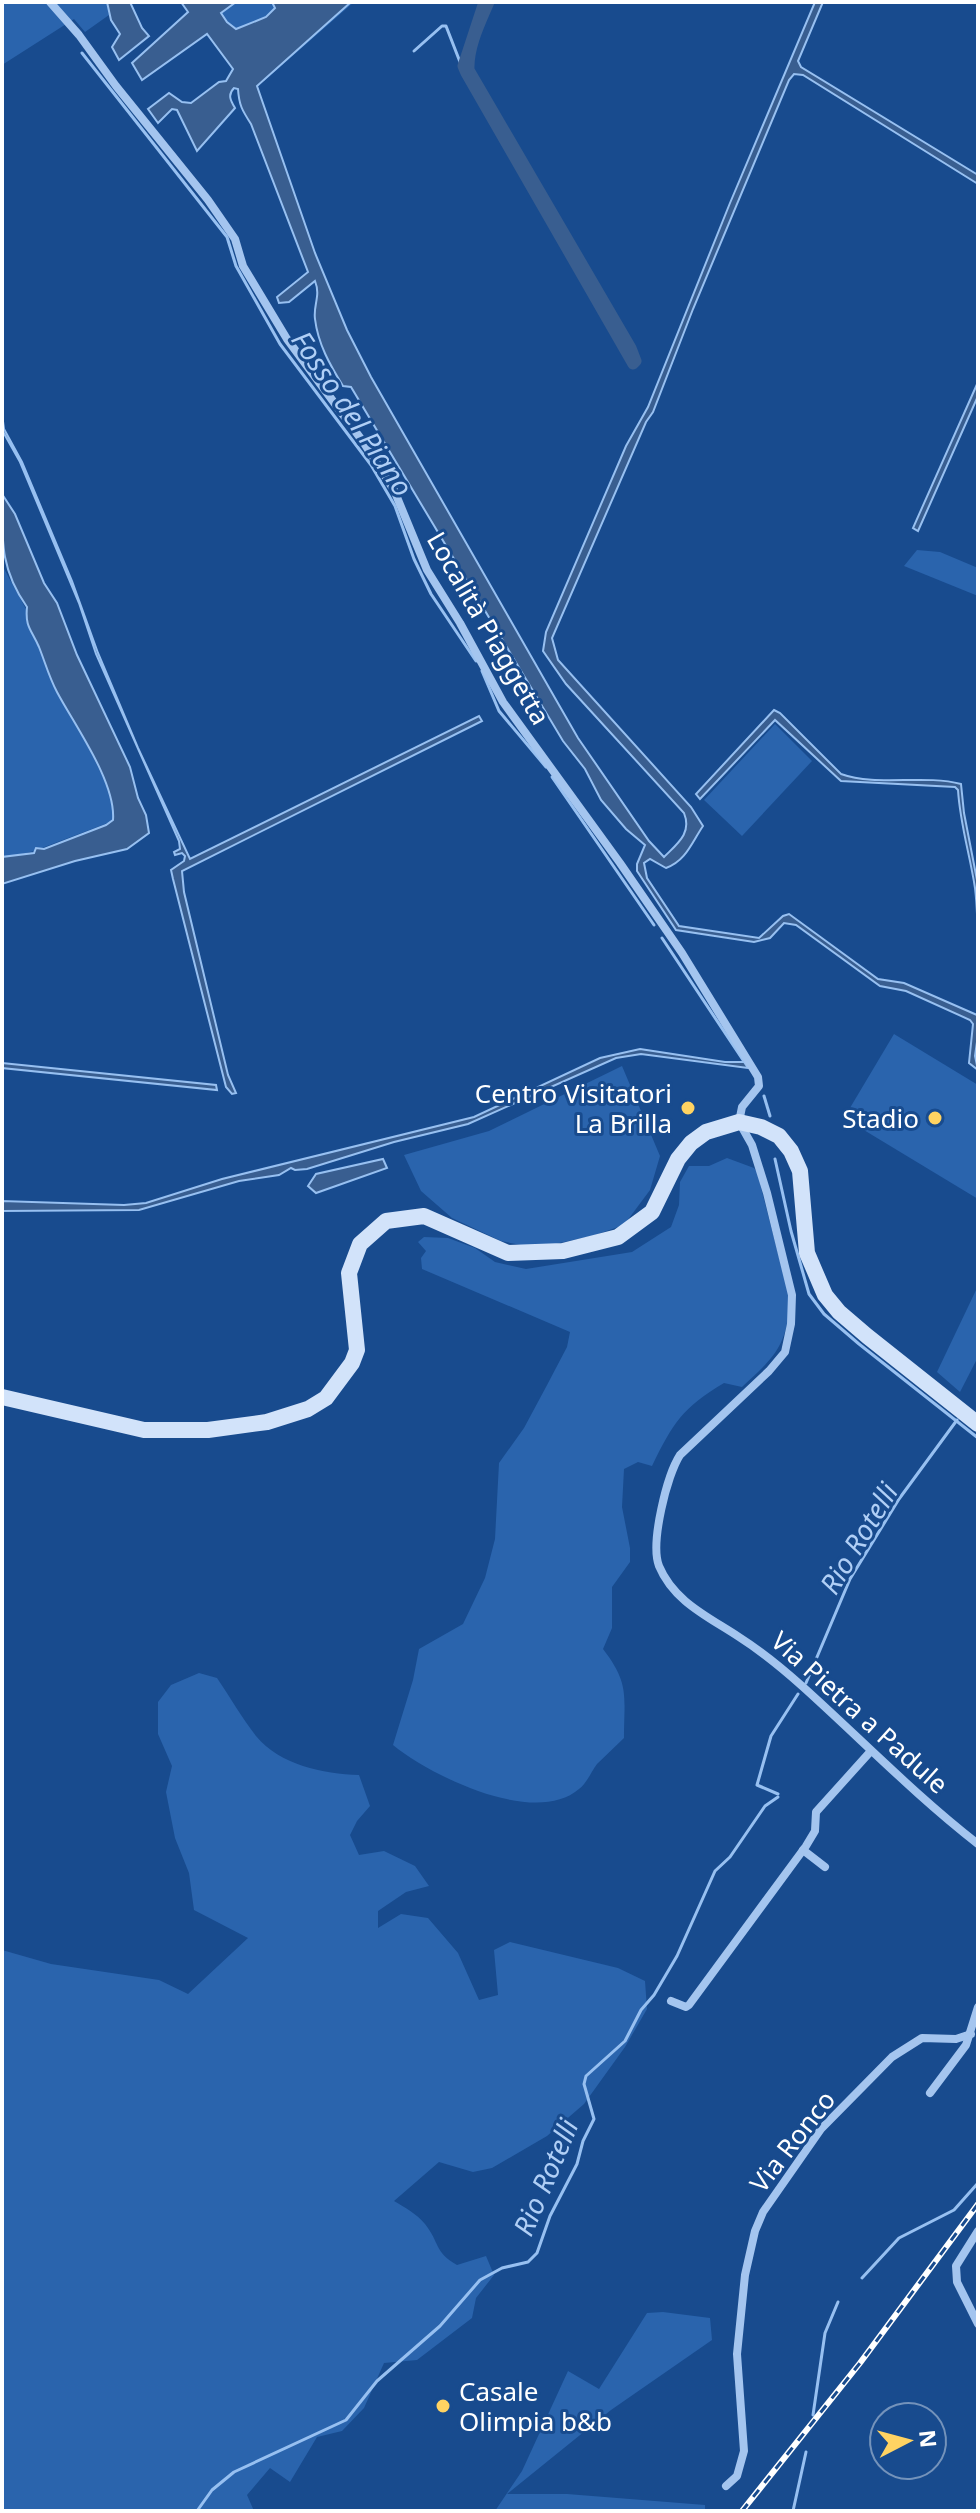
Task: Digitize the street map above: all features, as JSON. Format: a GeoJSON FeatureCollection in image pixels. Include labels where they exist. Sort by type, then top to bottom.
{"type":"FeatureCollection","features":[{"type":"Feature","properties":{"kind":"street","name":"Località Piaggetta"},"geometry":{"type":"LineString","coordinates":[[50,2],[208,200],[235,239],[243,266],[287,339],[364,443],[394,490],[427,570],[503,702],[620,863],[737,1041],[758,1077],[759,1086],[742,1107],[739,1122]]}},
{"type":"Feature","properties":{"kind":"street"},"geometry":{"type":"LineString","coordinates":[[2,1397],[144,1430],[208,1430],[261,1423],[308,1409],[326,1398],[352,1363],[357,1350],[349,1273],[360,1244],[386,1221],[424,1216],[508,1253],[563,1251],[618,1237],[652,1212],[678,1159],[691,1143],[706,1132],[739,1122],[761,1127],[779,1136],[791,1151],[800,1171],[807,1253],[825,1295],[867,1336],[978,1424]]}},
{"type":"Feature","properties":{"kind":"street","name":"Via Pietra a Padule"},"geometry":{"type":"LineString","coordinates":[[739,1122],[752,1145],[767,1193],[792,1295],[791,1324],[785,1352],[680,1455],[671,1469],[657,1544],[658,1564],[670,1585],[690,1606],[740,1638],[800,1684],[870,1752],[978,1844]]}},
{"type":"Feature","properties":{"kind":"street"},"geometry":{"type":"LineString","coordinates":[[671,2001],[686,2007],[689,2005],[803,1850],[815,1831],[816,1812],[870,1752]]}},
{"type":"Feature","properties":{"kind":"street"},"geometry":{"type":"LineString","coordinates":[[803,1850],[825,1867]]}},
{"type":"Feature","properties":{"kind":"street"},"geometry":{"type":"LineString","coordinates":[[930,2093],[956,2061],[971,2034],[978,2007]]}},
{"type":"Feature","properties":{"kind":"street","name":"Via Ronco"},"geometry":{"type":"LineString","coordinates":[[726,2486],[737,2476],[744,2451],[737,2354],[745,2275],[755,2231],[763,2212],[828,2120],[892,2057],[922,2038],[956,2039],[971,2034]]}},
{"type":"Feature","properties":{"kind":"street"},"geometry":{"type":"LineString","coordinates":[[978,2231],[956,2266],[957,2282],[978,2324]]}},
{"type":"Feature","properties":{"kind":"shaded area"},"geometry":{"type":"Polygon","coordinates":[[[2,2],[107,2],[109,15],[85,32],[74,19],[2,65],[2,2]]]}},
{"type":"Feature","properties":{"kind":"shaded area"},"geometry":{"type":"Polygon","coordinates":[[[107,2],[130,2],[149,36],[119,60],[112,47],[120,34],[111,20],[107,2]]]}},
{"type":"Feature","properties":{"kind":"shaded area"},"geometry":{"type":"Polygon","coordinates":[[[181,2],[236,2],[221,13],[236,29],[266,17],[275,8],[272,2],[351,2],[257,86],[315,253],[347,330],[371,377],[578,738],[649,841],[664,857],[685,832],[684,813],[566,684],[543,651],[546,632],[626,446],[648,407],[815,2],[823,2],[798,61],[801,67],[978,175],[978,184],[803,75],[794,74],[693,309],[653,412],[552,638],[558,660],[691,807],[703,826],[688,850],[673,865],[666,868],[650,859],[644,863],[647,878],[679,926],[759,938],[789,914],[878,979],[904,983],[977,1015],[975,1056],[978,1070],[969,1063],[973,1024],[970,1020],[906,991],[880,986],[796,925],[784,923],[770,938],[754,942],[676,930],[637,871],[645,845],[601,800],[351,387],[343,386],[334,370],[317,328],[315,281],[289,302],[279,303],[277,297],[308,272],[242,107],[238,89],[234,88],[230,96],[235,108],[197,151],[177,110],[172,109],[158,123],[148,109],[169,93],[182,102],[191,103],[219,82],[226,81],[233,69],[207,34],[142,80],[132,63],[188,12],[181,2]]]}},
{"type":"Feature","properties":{"kind":"shaded area"},"geometry":{"type":"Polygon","coordinates":[[[201,2],[354,2],[264,81],[201,2]]]}},
{"type":"Feature","properties":{"kind":"shaded area"},"geometry":{"type":"Polygon","coordinates":[[[978,382],[978,396],[918,531],[913,528],[978,382]]]}},
{"type":"Feature","properties":{"kind":"shaded area"},"geometry":{"type":"Polygon","coordinates":[[[2,414],[4,429],[22,462],[72,581],[138,748],[190,859],[479,716],[482,721],[182,871],[184,892],[228,1075],[236,1093],[232,1094],[226,1087],[171,870],[184,861],[185,856],[182,853],[175,855],[174,852],[180,849],[179,841],[96,654],[79,603],[20,462],[2,430],[2,414]]]}},
{"type":"Feature","properties":{"kind":"shaded area"},"geometry":{"type":"Polygon","coordinates":[[[2,494],[15,514],[44,583],[57,603],[77,655],[130,767],[149,833],[127,849],[75,861],[2,884],[2,857],[34,853],[36,848],[44,849],[113,820],[108,789],[101,772],[54,686],[28,624],[27,607],[7,567],[2,494]]]}},
{"type":"Feature","properties":{"kind":"shaded area"},"geometry":{"type":"Polygon","coordinates":[[[917,550],[940,552],[978,568],[978,596],[904,566],[917,550]]]}},
{"type":"Feature","properties":{"kind":"shaded area"},"geometry":{"type":"Polygon","coordinates":[[[2,565],[27,611],[27,622],[115,802],[113,821],[34,851],[2,859],[2,565]]]}},
{"type":"Feature","properties":{"kind":"shaded area"},"geometry":{"type":"Polygon","coordinates":[[[774,710],[841,774],[870,780],[931,780],[961,784],[978,885],[978,963],[975,888],[955,787],[841,781],[775,720],[700,799],[696,794],[774,710]]]}},
{"type":"Feature","properties":{"kind":"shaded area"},"geometry":{"type":"Polygon","coordinates":[[[775,724],[812,761],[742,836],[704,800],[775,724]]]}},
{"type":"Feature","properties":{"kind":"shaded area"},"geometry":{"type":"Polygon","coordinates":[[[894,1034],[978,1085],[978,1199],[844,1118],[894,1034]]]}},
{"type":"Feature","properties":{"kind":"shaded area"},"geometry":{"type":"Polygon","coordinates":[[[640,1049],[744,1062],[748,1068],[641,1054],[616,1058],[468,1124],[394,1142],[307,1169],[291,1168],[279,1175],[239,1181],[139,1210],[2,1211],[2,1201],[146,1203],[222,1179],[474,1117],[600,1058],[640,1049]]]}},
{"type":"Feature","properties":{"kind":"shaded area"},"geometry":{"type":"Polygon","coordinates":[[[2,1063],[216,1085],[217,1090],[2,1068],[2,1063]]]}},
{"type":"Feature","properties":{"kind":"shaded area"},"geometry":{"type":"Polygon","coordinates":[[[622,1066],[660,1156],[650,1190],[624,1225],[592,1236],[536,1248],[501,1241],[452,1218],[421,1191],[404,1155],[489,1131],[622,1066]]]}},
{"type":"Feature","properties":{"kind":"shaded area"},"geometry":{"type":"Polygon","coordinates":[[[727,1158],[757,1172],[791,1304],[781,1343],[762,1368],[742,1387],[724,1383],[698,1400],[673,1427],[652,1466],[638,1462],[624,1469],[622,1507],[630,1562],[612,1587],[612,1628],[603,1649],[622,1681],[624,1738],[597,1764],[582,1787],[560,1799],[537,1803],[511,1800],[457,1783],[393,1745],[419,1649],[463,1624],[485,1578],[495,1539],[499,1463],[524,1428],[567,1347],[570,1332],[422,1269],[421,1258],[426,1251],[418,1242],[424,1237],[448,1238],[475,1248],[495,1262],[526,1269],[632,1252],[671,1227],[679,1205],[680,1182],[689,1166],[709,1166],[727,1158]]]}},
{"type":"Feature","properties":{"kind":"shaded area"},"geometry":{"type":"Polygon","coordinates":[[[383,1159],[387,1168],[316,1193],[308,1186],[316,1174],[383,1159]]]}},
{"type":"Feature","properties":{"kind":"shaded area"},"geometry":{"type":"Polygon","coordinates":[[[978,1286],[978,1357],[960,1392],[937,1372],[978,1286]]]}},
{"type":"Feature","properties":{"kind":"shaded area"},"geometry":{"type":"Polygon","coordinates":[[[199,1673],[217,1678],[256,1736],[277,1754],[317,1770],[359,1775],[370,1806],[350,1835],[359,1855],[384,1851],[415,1866],[429,1886],[406,1892],[378,1911],[378,1928],[401,1914],[428,1918],[458,1953],[479,2000],[498,1995],[494,1950],[510,1942],[618,1968],[645,1981],[647,2009],[625,2047],[584,2104],[547,2136],[492,2168],[473,2172],[439,2162],[394,2201],[422,2220],[450,2260],[457,2265],[486,2256],[494,2275],[476,2298],[472,2318],[417,2360],[384,2363],[364,2408],[342,2431],[317,2437],[290,2482],[270,2468],[247,2495],[254,2511],[2,2511],[2,1950],[51,1964],[159,1980],[188,1994],[248,1938],[194,1910],[189,1873],[175,1838],[166,1792],[172,1766],[158,1734],[158,1702],[171,1685],[199,1673]]]}},
{"type":"Feature","properties":{"kind":"shaded area"},"geometry":{"type":"Polygon","coordinates":[[[647,2313],[710,2318],[712,2340],[611,2410],[507,2494],[567,2494],[705,2505],[705,2511],[495,2511],[522,2471],[568,2371],[599,2389],[647,2313]]]}},
{"type":"Feature","properties":{"kind":"waterway"},"geometry":{"type":"LineString","coordinates":[[484,2],[463,66],[633,364],[636,361],[631,348],[469,70],[473,44],[489,2]]}},
{"type":"Feature","properties":{"kind":"waterway"},"geometry":{"type":"LineString","coordinates":[[414,51],[442,26],[446,26],[463,64]]}},
{"type":"Feature","properties":{"kind":"waterway","name":"Fosso del Piano"},"geometry":{"type":"LineString","coordinates":[[82,53],[227,237],[236,266],[280,344],[371,465],[395,506],[414,559],[431,594],[476,661]]}},
{"type":"Feature","properties":{"kind":"waterway","name":"Fosso del Piano"},"geometry":{"type":"LineString","coordinates":[[482,671],[499,711],[546,767]]}},
{"type":"Feature","properties":{"kind":"waterway","name":"Fosso del Piano"},"geometry":{"type":"LineString","coordinates":[[552,777],[654,925]]}},
{"type":"Feature","properties":{"kind":"waterway","name":"Fosso del Piano"},"geometry":{"type":"LineString","coordinates":[[662,938],[743,1060]]}},
{"type":"Feature","properties":{"kind":"waterway","name":"Fosso del Piano"},"geometry":{"type":"LineString","coordinates":[[764,1096],[770,1116]]}},
{"type":"Feature","properties":{"kind":"waterway","name":"Fosso del Piano"},"geometry":{"type":"LineString","coordinates":[[775,1159],[809,1294],[824,1314],[859,1344],[978,1438]]}},
{"type":"Feature","properties":{"kind":"waterway","name":"Rio Rotelli"},"geometry":{"type":"LineString","coordinates":[[806,1683],[850,1579],[899,1499],[957,1420]]}},
{"type":"Feature","properties":{"kind":"waterway","name":"Rio Rotelli"},"geometry":{"type":"LineString","coordinates":[[778,1794],[757,1785],[771,1736],[798,1694]]}},
{"type":"Feature","properties":{"kind":"waterway","name":"Rio Rotelli"},"geometry":{"type":"LineString","coordinates":[[197,2511],[212,2490],[234,2472],[346,2420],[377,2381],[440,2326],[480,2280],[502,2268],[528,2262],[537,2253],[550,2216],[577,2164],[583,2141],[594,2119],[584,2084],[586,2076],[625,2041],[641,2010],[654,1995],[677,1956],[715,1871],[730,1857],[765,1806],[778,1797]]}},
{"type":"Feature","properties":{"kind":"waterway"},"geometry":{"type":"LineString","coordinates":[[862,2278],[899,2238],[954,2210],[978,2183]]}},
{"type":"Feature","properties":{"kind":"waterway"},"geometry":{"type":"LineString","coordinates":[[813,2415],[825,2333],[838,2302]]}},
{"type":"Feature","properties":{"kind":"waterway"},"geometry":{"type":"LineString","coordinates":[[793,2511],[806,2452]]}},
{"type":"Feature","properties":{"kind":"railway"},"geometry":{"type":"LineString","coordinates":[[742,2511],[860,2363],[978,2204]]}},
{"type":"Feature","properties":{"kind":"place","name":"Centro Visitatori La Brilla"},"geometry":{"type":"Point","coordinates":[688,1108]}},
{"type":"Feature","properties":{"kind":"place","name":"Stadio"},"geometry":{"type":"Point","coordinates":[935,1118]}},
{"type":"Feature","properties":{"kind":"place","name":"Casale Olimpia b&b"},"geometry":{"type":"Point","coordinates":[443,2406]}}]}
